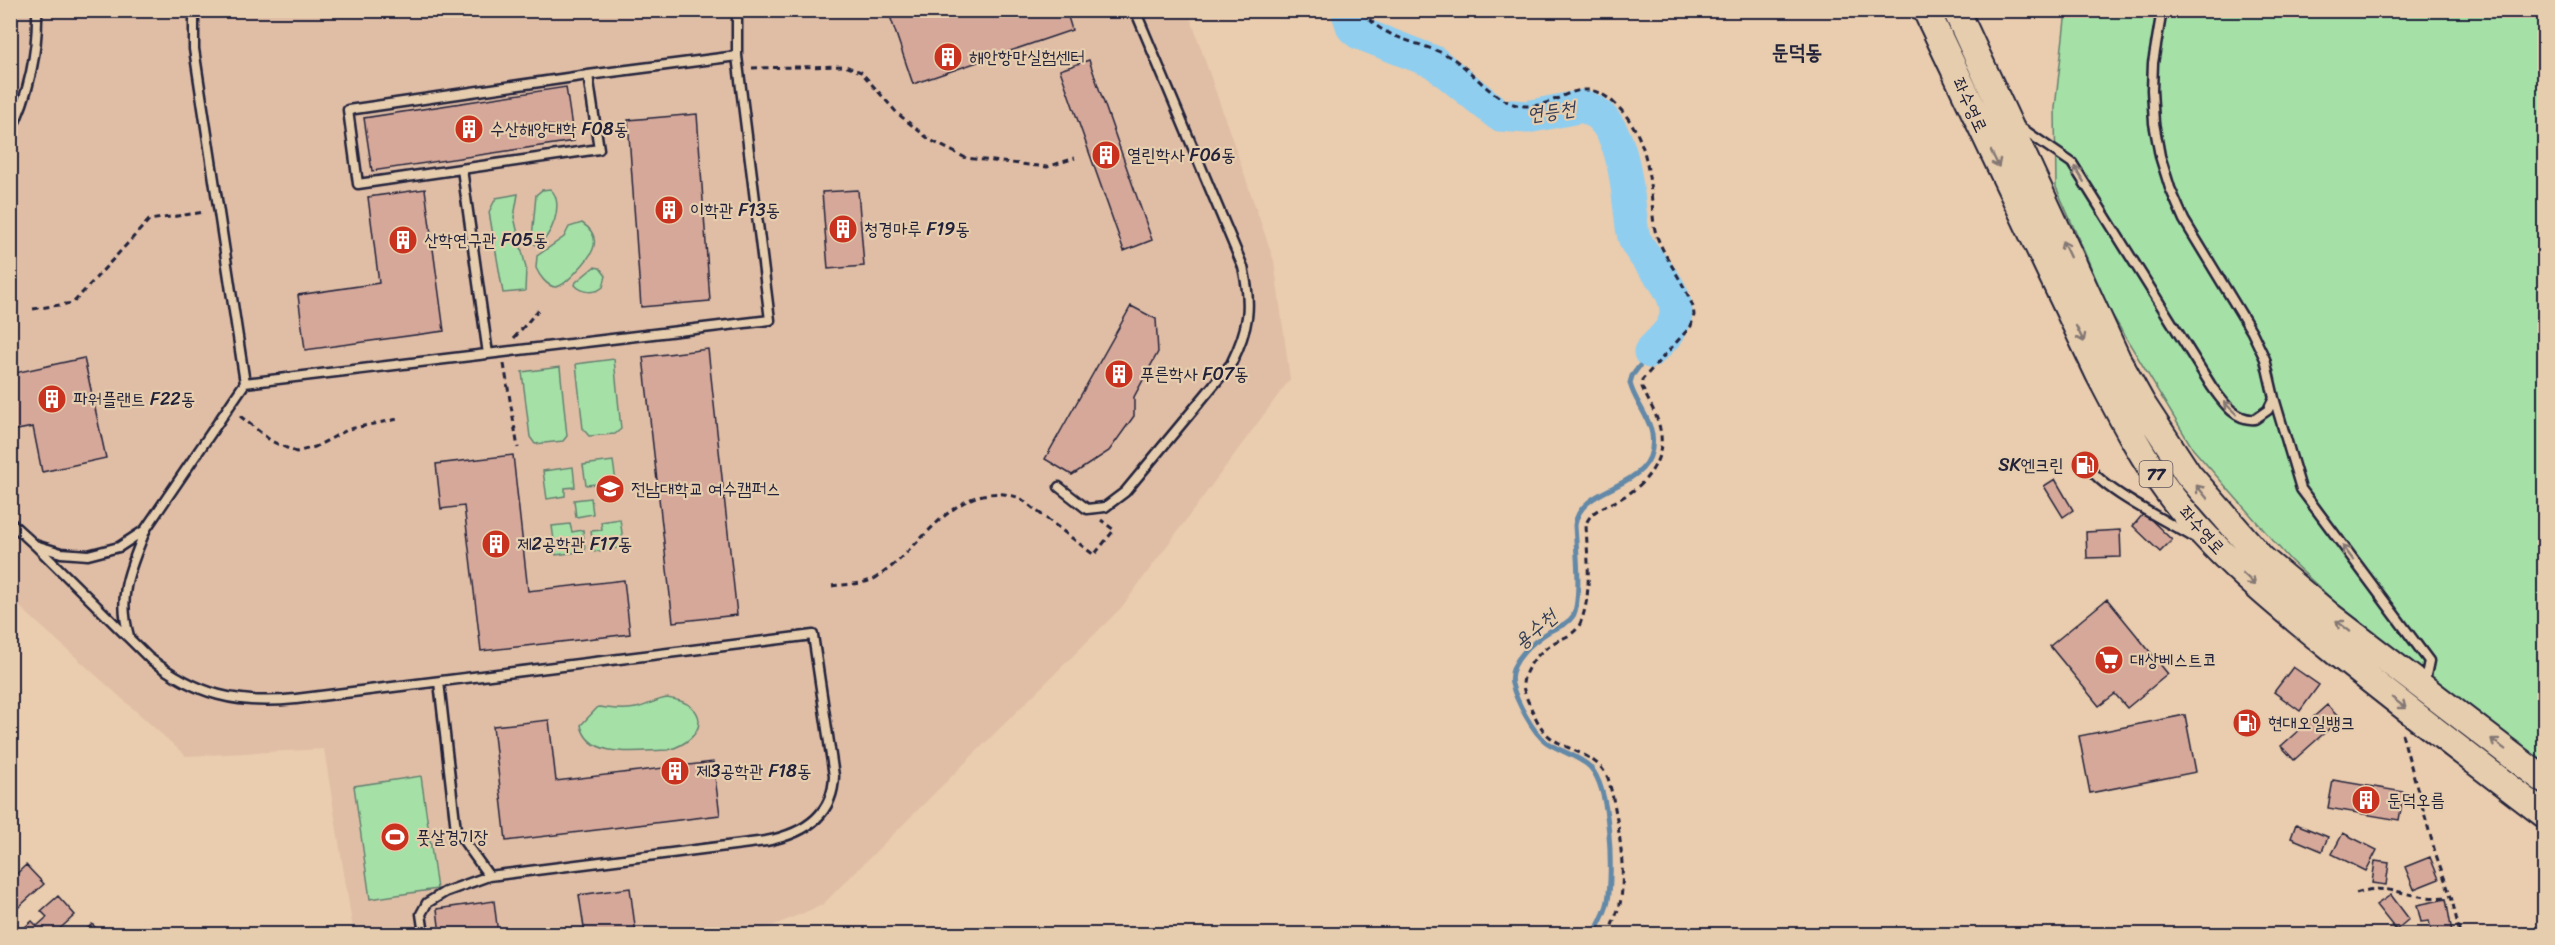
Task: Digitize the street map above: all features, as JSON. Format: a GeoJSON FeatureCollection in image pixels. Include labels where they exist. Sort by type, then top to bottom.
{"type":"FeatureCollection","features":[{"type":"Feature","properties":{"kind":"main road","name":"좌수영로"},"geometry":{"type":"LineString","coordinates":[[1926,10],[2009,188],[2123,420],[2169,493],[2227,557],[2266,595],[2374,683],[2544,814]]}},
{"type":"Feature","properties":{"kind":"main road","name":"좌수영로"},"geometry":{"type":"LineString","coordinates":[[1956,10],[2117,359],[2142,404],[2188,474],[2262,559],[2331,617],[2544,780]]}},
{"type":"Feature","properties":{"kind":"lane"},"geometry":{"type":"LineString","coordinates":[[10,132],[24,99],[32,64],[37,10]]}},
{"type":"Feature","properties":{"kind":"lane"},"geometry":{"type":"LineString","coordinates":[[130,639],[123,613],[124,596],[145,530],[245,383],[194,49],[194,10]]}},
{"type":"Feature","properties":{"kind":"lane"},"geometry":{"type":"LineString","coordinates":[[245,383],[770,320],[738,68],[737,10]]}},
{"type":"Feature","properties":{"kind":"lane"},"geometry":{"type":"LineString","coordinates":[[1059,487],[1087,509],[1097,510],[1106,507],[1125,492],[1231,364],[1243,340],[1249,314],[1248,289],[1243,267],[1135,10]]}},
{"type":"Feature","properties":{"kind":"lane"},"geometry":{"type":"LineString","coordinates":[[2162,10],[2153,63],[2154,123],[2160,156],[2184,220],[2252,332],[2265,359],[2301,489],[2429,661],[2424,689]]}},
{"type":"Feature","properties":{"kind":"lane"},"geometry":{"type":"LineString","coordinates":[[588,75],[599,149],[358,184],[348,110],[588,75],[737,56]]}},
{"type":"Feature","properties":{"kind":"lane"},"geometry":{"type":"LineString","coordinates":[[2005,117],[2072,162],[2212,387],[2230,409],[2244,418],[2256,419],[2264,414],[2274,398]]}},
{"type":"Feature","properties":{"kind":"lane"},"geometry":{"type":"LineString","coordinates":[[462,169],[488,354]]}},
{"type":"Feature","properties":{"kind":"lane"},"geometry":{"type":"LineString","coordinates":[[2092,471],[2139,505],[2227,557]]}},
{"type":"Feature","properties":{"kind":"lane"},"geometry":{"type":"LineString","coordinates":[[10,522],[149,658],[177,678],[213,694],[248,702],[287,700],[439,682],[813,635],[834,776],[833,792],[827,806],[812,824],[792,835],[766,841],[489,876],[445,892],[427,903],[421,914],[424,934]]}},
{"type":"Feature","properties":{"kind":"lane"},"geometry":{"type":"LineString","coordinates":[[35,545],[69,555],[99,554],[119,547],[145,530]]}},
{"type":"Feature","properties":{"kind":"lane"},"geometry":{"type":"LineString","coordinates":[[439,682],[455,824],[458,835],[489,876]]}},
{"type":"Feature","properties":{"kind":"path"},"geometry":{"type":"LineString","coordinates":[[1364,10],[1372,24],[1450,57],[1496,95],[1514,105],[1540,105],[1581,89],[1595,91],[1614,103],[1635,131],[1645,151],[1656,234],[1693,307],[1695,315],[1688,331],[1642,380],[1642,387],[1662,438],[1657,459],[1647,477],[1632,492],[1600,508],[1589,517],[1586,524],[1588,598],[1583,617],[1576,632],[1542,651],[1528,668],[1523,683],[1533,711],[1545,732],[1556,741],[1591,758],[1605,771],[1608,778],[1619,834],[1621,880],[1620,903],[1609,934]]}},
{"type":"Feature","properties":{"kind":"path"},"geometry":{"type":"LineString","coordinates":[[738,68],[845,66],[861,72],[897,113],[930,140],[966,158],[1047,167],[1075,158]]}},
{"type":"Feature","properties":{"kind":"path"},"geometry":{"type":"LineString","coordinates":[[33,309],[73,303],[149,220],[219,210]]}},
{"type":"Feature","properties":{"kind":"path"},"geometry":{"type":"LineString","coordinates":[[519,331],[540,308]]}},
{"type":"Feature","properties":{"kind":"path"},"geometry":{"type":"LineString","coordinates":[[502,352],[518,448]]}},
{"type":"Feature","properties":{"kind":"path"},"geometry":{"type":"LineString","coordinates":[[229,407],[272,441],[296,452],[315,447],[349,429],[398,419]]}},
{"type":"Feature","properties":{"kind":"path"},"geometry":{"type":"LineString","coordinates":[[832,586],[877,577],[956,507],[975,496],[992,492],[1007,493],[1020,498],[1094,555],[1114,530],[1087,509]]}},
{"type":"Feature","properties":{"kind":"path"},"geometry":{"type":"LineString","coordinates":[[2401,730],[2460,934]]}},
{"type":"Feature","properties":{"kind":"path"},"geometry":{"type":"LineString","coordinates":[[2356,893],[2392,889],[2424,897],[2451,897]]}},
{"type":"Feature","properties":{"kind":"shaded area","name":"전남대학교 여수캠퍼스"},"geometry":{"type":"Polygon","coordinates":[[[11,11],[1188,11],[1274,261],[1290,379],[1121,608],[822,905],[753,934],[383,934],[382,932],[353,929],[324,749],[186,756],[11,599],[11,11]]]}},
{"type":"Feature","properties":{"kind":"green space"},"geometry":{"type":"Polygon","coordinates":[[[2066,11],[2544,11],[2544,761],[2524,750],[2334,601],[2290,560],[2193,449],[2111,313],[2056,187],[2055,108],[2066,11]]]}},
{"type":"Feature","properties":{"kind":"green space"},"geometry":{"type":"Polygon","coordinates":[[[550,189],[557,202],[555,220],[547,236],[536,245],[532,238],[536,195],[542,190],[550,189]]]}},
{"type":"Feature","properties":{"kind":"green space"},"geometry":{"type":"Polygon","coordinates":[[[518,194],[514,217],[526,268],[525,291],[503,293],[489,212],[496,198],[518,194]]]}},
{"type":"Feature","properties":{"kind":"green space"},"geometry":{"type":"Polygon","coordinates":[[[582,223],[593,236],[593,249],[590,255],[564,283],[556,287],[550,285],[541,277],[536,268],[537,256],[564,237],[569,227],[582,223]]]}},
{"type":"Feature","properties":{"kind":"green space"},"geometry":{"type":"Polygon","coordinates":[[[594,267],[600,268],[606,276],[603,287],[592,292],[578,288],[575,285],[576,282],[594,267]]]}},
{"type":"Feature","properties":{"kind":"green space"},"geometry":{"type":"Polygon","coordinates":[[[614,359],[621,429],[615,434],[589,436],[583,429],[576,364],[614,359]]]}},
{"type":"Feature","properties":{"kind":"green space"},"geometry":{"type":"Polygon","coordinates":[[[560,367],[567,436],[563,441],[535,444],[530,437],[522,372],[560,367]]]}},
{"type":"Feature","properties":{"kind":"green space"},"geometry":{"type":"Polygon","coordinates":[[[613,461],[617,489],[598,492],[597,484],[586,485],[583,465],[613,461]]]}},
{"type":"Feature","properties":{"kind":"green space"},"geometry":{"type":"Polygon","coordinates":[[[573,467],[575,487],[565,488],[565,496],[547,499],[543,471],[573,467]]]}},
{"type":"Feature","properties":{"kind":"green space"},"geometry":{"type":"Polygon","coordinates":[[[591,498],[593,514],[576,517],[574,500],[591,498]]]}},
{"type":"Feature","properties":{"kind":"green space"},"geometry":{"type":"Polygon","coordinates":[[[620,519],[624,547],[594,552],[591,531],[602,530],[601,522],[620,519]]]}},
{"type":"Feature","properties":{"kind":"green space"},"geometry":{"type":"Polygon","coordinates":[[[570,524],[572,532],[583,530],[585,551],[556,555],[552,526],[570,524]]]}},
{"type":"Feature","properties":{"kind":"green space"},"geometry":{"type":"Polygon","coordinates":[[[667,698],[692,707],[699,722],[691,738],[668,750],[631,752],[605,749],[594,744],[586,736],[581,725],[598,707],[631,709],[667,698]]]}},
{"type":"Feature","properties":{"kind":"green space","name":"풋살경기장"},"geometry":{"type":"Polygon","coordinates":[[[421,776],[437,889],[370,899],[354,786],[421,776]]]}},
{"type":"Feature","properties":{"kind":"building","name":"해안항만실험센터"},"geometry":{"type":"Polygon","coordinates":[[[888,10],[1066,10],[1072,30],[913,84],[888,10]]]}},
{"type":"Feature","properties":{"kind":"building","name":"열린학사 F06동"},"geometry":{"type":"Polygon","coordinates":[[[1089,60],[1152,240],[1124,251],[1060,70],[1089,60]]]}},
{"type":"Feature","properties":{"kind":"building","name":"수산해양대학 F08동"},"geometry":{"type":"Polygon","coordinates":[[[566,87],[574,141],[372,171],[364,118],[566,87]]]}},
{"type":"Feature","properties":{"kind":"building","name":"이학관 F13동"},"geometry":{"type":"Polygon","coordinates":[[[697,114],[710,301],[641,307],[628,120],[697,114]]]}},
{"type":"Feature","properties":{"kind":"building","name":"산학연구관 F05동"},"geometry":{"type":"Polygon","coordinates":[[[425,189],[444,331],[305,350],[298,295],[379,283],[368,197],[425,189]]]}},
{"type":"Feature","properties":{"kind":"building","name":"청경마루 F19동"},"geometry":{"type":"Polygon","coordinates":[[[858,190],[864,266],[828,269],[822,192],[858,190]]]}},
{"type":"Feature","properties":{"kind":"building","name":"푸른학사 F07동"},"geometry":{"type":"Polygon","coordinates":[[[1131,306],[1156,319],[1158,352],[1134,397],[1134,416],[1109,451],[1072,475],[1045,459],[1131,306]]]}},
{"type":"Feature","properties":{"kind":"building"},"geometry":{"type":"Polygon","coordinates":[[[708,349],[737,615],[673,622],[643,357],[708,349]]]}},
{"type":"Feature","properties":{"kind":"building","name":"파워플랜트 F22동"},"geometry":{"type":"Polygon","coordinates":[[[84,358],[106,458],[42,472],[33,427],[12,431],[10,374],[84,358]]]}},
{"type":"Feature","properties":{"kind":"building","name":"제2공학관 F17동"},"geometry":{"type":"Polygon","coordinates":[[[513,455],[528,591],[624,580],[630,634],[481,651],[464,506],[441,509],[436,464],[513,455]]]}},
{"type":"Feature","properties":{"kind":"building"},"geometry":{"type":"Polygon","coordinates":[[[2055,479],[2073,510],[2063,517],[2044,486],[2055,479]]]}},
{"type":"Feature","properties":{"kind":"building"},"geometry":{"type":"Polygon","coordinates":[[[2144,513],[2172,540],[2160,552],[2133,526],[2144,513]]]}},
{"type":"Feature","properties":{"kind":"building"},"geometry":{"type":"Polygon","coordinates":[[[2120,530],[2121,557],[2087,558],[2086,532],[2120,530]]]}},
{"type":"Feature","properties":{"kind":"building","name":"대상베스트코"},"geometry":{"type":"Polygon","coordinates":[[[2107,599],[2168,674],[2127,708],[2115,694],[2099,706],[2050,646],[2107,599]]]}},
{"type":"Feature","properties":{"kind":"building"},"geometry":{"type":"Polygon","coordinates":[[[2293,667],[2319,685],[2300,711],[2274,692],[2293,667]]]}},
{"type":"Feature","properties":{"kind":"building"},"geometry":{"type":"Polygon","coordinates":[[[2327,705],[2340,719],[2294,760],[2281,746],[2327,705]]]}},
{"type":"Feature","properties":{"kind":"building"},"geometry":{"type":"Polygon","coordinates":[[[2185,715],[2196,772],[2090,793],[2079,736],[2185,715]]]}},
{"type":"Feature","properties":{"kind":"building","name":"제3공학관 F18동"},"geometry":{"type":"Polygon","coordinates":[[[549,720],[556,781],[713,762],[720,815],[506,841],[493,726],[549,720]]]}},
{"type":"Feature","properties":{"kind":"building","name":"둔덕오름"},"geometry":{"type":"Polygon","coordinates":[[[2333,780],[2404,792],[2399,820],[2328,808],[2333,780]]]}},
{"type":"Feature","properties":{"kind":"building"},"geometry":{"type":"Polygon","coordinates":[[[2296,824],[2328,837],[2322,851],[2291,838],[2296,824]]]}},
{"type":"Feature","properties":{"kind":"building"},"geometry":{"type":"Polygon","coordinates":[[[2343,833],[2377,850],[2366,871],[2332,854],[2343,833]]]}},
{"type":"Feature","properties":{"kind":"building"},"geometry":{"type":"Polygon","coordinates":[[[2430,857],[2439,879],[2414,889],[2405,867],[2430,857]]]}},
{"type":"Feature","properties":{"kind":"building"},"geometry":{"type":"Polygon","coordinates":[[[2375,861],[2389,863],[2386,885],[2372,883],[2375,861]]]}},
{"type":"Feature","properties":{"kind":"building"},"geometry":{"type":"Polygon","coordinates":[[[26,865],[44,884],[10,915],[10,891],[15,886],[10,880],[26,865]]]}},
{"type":"Feature","properties":{"kind":"building"},"geometry":{"type":"Polygon","coordinates":[[[630,888],[636,934],[585,934],[579,895],[630,888]]]}},
{"type":"Feature","properties":{"kind":"building"},"geometry":{"type":"Polygon","coordinates":[[[2391,895],[2409,919],[2396,930],[2376,905],[2391,895]]]}},
{"type":"Feature","properties":{"kind":"building"},"geometry":{"type":"Polygon","coordinates":[[[58,896],[75,915],[54,934],[17,934],[32,921],[37,926],[47,917],[41,911],[58,896]]]}},
{"type":"Feature","properties":{"kind":"building"},"geometry":{"type":"Polygon","coordinates":[[[2446,899],[2452,932],[2432,934],[2429,921],[2421,922],[2417,905],[2446,899]]]}},
{"type":"Feature","properties":{"kind":"building"},"geometry":{"type":"Polygon","coordinates":[[[494,901],[498,934],[440,934],[437,909],[494,901]]]}},
{"type":"Feature","properties":{"kind":"building"},"geometry":{"type":"Polygon","coordinates":[[[92,924],[102,934],[82,934],[92,924]]]}},
{"type":"Feature","properties":{"kind":"waterway","name":"연등천"},"geometry":{"type":"LineString","coordinates":[[1347,10],[1353,28],[1359,33],[1434,62],[1499,115],[1527,117],[1583,106],[1596,113],[1606,123],[1614,136],[1624,166],[1634,238],[1671,291],[1676,310],[1674,322],[1668,333],[1650,352]]}},
{"type":"Feature","properties":{"kind":"waterway","name":"용수천"},"geometry":{"type":"LineString","coordinates":[[1594,934],[1606,909],[1610,888],[1609,831],[1602,793],[1590,767],[1541,738],[1517,699],[1512,676],[1518,660],[1530,646],[1573,616],[1578,586],[1575,525],[1580,511],[1591,500],[1633,477],[1644,466],[1651,453],[1650,427],[1630,383],[1632,376],[1650,352]]}},
{"type":"Feature","properties":{"kind":"place","name":"해안항만실험센터"},"geometry":{"type":"Point","coordinates":[948,57]}},
{"type":"Feature","properties":{"kind":"place","name":"수산해양대학 F08동"},"geometry":{"type":"Point","coordinates":[469,129]}},
{"type":"Feature","properties":{"kind":"place","name":"열린학사 F06동"},"geometry":{"type":"Point","coordinates":[1106,155]}},
{"type":"Feature","properties":{"kind":"place","name":"이학관 F13동"},"geometry":{"type":"Point","coordinates":[669,210]}},
{"type":"Feature","properties":{"kind":"place","name":"청경마루 F19동"},"geometry":{"type":"Point","coordinates":[843,229]}},
{"type":"Feature","properties":{"kind":"place","name":"산학연구관 F05동"},"geometry":{"type":"Point","coordinates":[403,240]}},
{"type":"Feature","properties":{"kind":"place","name":"푸른학사 F07동"},"geometry":{"type":"Point","coordinates":[1119,374]}},
{"type":"Feature","properties":{"kind":"place","name":"파워플랜트 F22동"},"geometry":{"type":"Point","coordinates":[52,399]}},
{"type":"Feature","properties":{"kind":"place","name":"SK엔크린"},"geometry":{"type":"Point","coordinates":[2085,465]}},
{"type":"Feature","properties":{"kind":"place","name":"전남대학교 여수캠퍼스"},"geometry":{"type":"Point","coordinates":[610,489]}},
{"type":"Feature","properties":{"kind":"place","name":"제2공학관 F17동"},"geometry":{"type":"Point","coordinates":[496,544]}},
{"type":"Feature","properties":{"kind":"place","name":"대상베스트코"},"geometry":{"type":"Point","coordinates":[2109,660]}},
{"type":"Feature","properties":{"kind":"place","name":"현대오일뱅크"},"geometry":{"type":"Point","coordinates":[2247,723]}},
{"type":"Feature","properties":{"kind":"place","name":"제3공학관 F18동"},"geometry":{"type":"Point","coordinates":[675,771]}},
{"type":"Feature","properties":{"kind":"place","name":"둔덕오름"},"geometry":{"type":"Point","coordinates":[2366,800]}},
{"type":"Feature","properties":{"kind":"place","name":"풋살경기장"},"geometry":{"type":"Point","coordinates":[395,837]}},
{"type":"Feature","properties":{"kind":"district","name":"둔덕동"},"geometry":{"type":"Point","coordinates":[1797,52]}}]}
